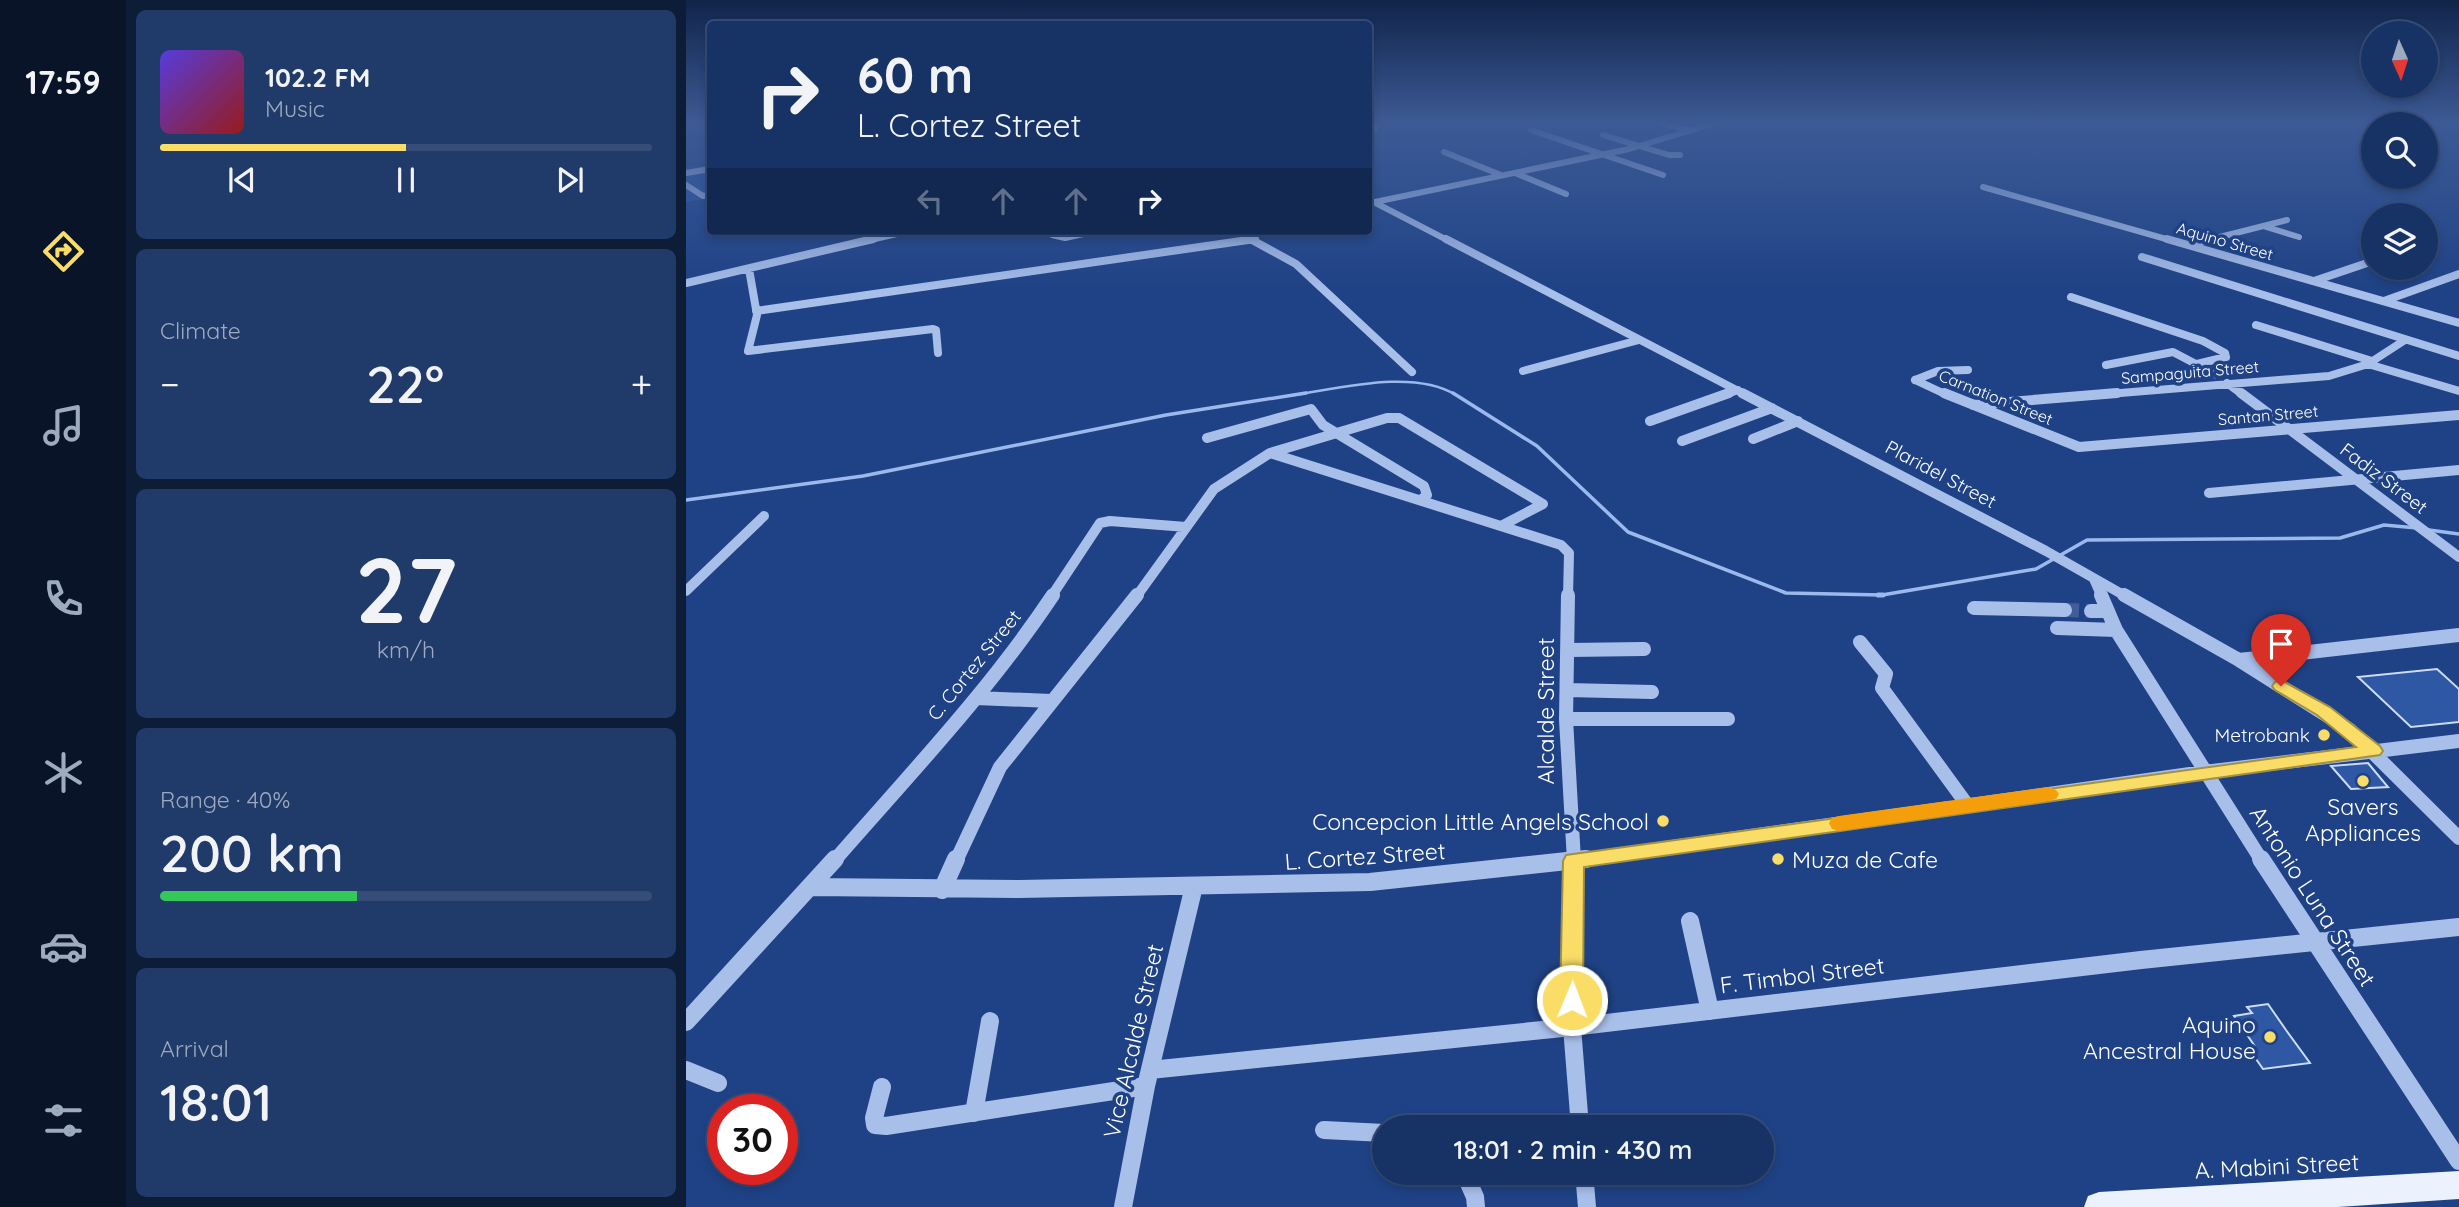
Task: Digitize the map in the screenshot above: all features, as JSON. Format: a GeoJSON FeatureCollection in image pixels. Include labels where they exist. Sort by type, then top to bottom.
{"type":"FeatureCollection","features":[{"type":"Feature","properties":{"kind":"main road","name":"A. Mabini Street"},"geometry":{"type":"LineString","coordinates":[[2099,1207],[2459,1185]]}},
{"type":"Feature","properties":{"kind":"street"},"geometry":{"type":"LineString","coordinates":[[1376,204],[1486,179]]}},
{"type":"Feature","properties":{"kind":"street"},"geometry":{"type":"LineString","coordinates":[[1530,179],[1566,194]]}},
{"type":"Feature","properties":{"kind":"street"},"geometry":{"type":"LineString","coordinates":[[686,185],[703,196],[707,195]]}},
{"type":"Feature","properties":{"kind":"street","name":"Aquino Street"},"geometry":{"type":"LineString","coordinates":[[1983,187],[2458,323]]}},
{"type":"Feature","properties":{"kind":"street","name":"Plaridel Street"},"geometry":{"type":"LineString","coordinates":[[1376,204],[2046,551],[2239,660],[2324,711],[2374,751],[2459,838]]}},
{"type":"Feature","properties":{"kind":"street"},"geometry":{"type":"LineString","coordinates":[[2189,245],[2287,220]]}},
{"type":"Feature","properties":{"kind":"street"},"geometry":{"type":"LineString","coordinates":[[2263,226],[2299,237]]}},
{"type":"Feature","properties":{"kind":"street"},"geometry":{"type":"LineString","coordinates":[[686,283],[893,235]]}},
{"type":"Feature","properties":{"kind":"street"},"geometry":{"type":"LineString","coordinates":[[1052,235],[1076,235]]}},
{"type":"Feature","properties":{"kind":"street"},"geometry":{"type":"LineString","coordinates":[[1249,235],[1255,238],[1254,241]]}},
{"type":"Feature","properties":{"kind":"street"},"geometry":{"type":"LineString","coordinates":[[756,312],[1254,241],[1296,264],[1412,372]]}},
{"type":"Feature","properties":{"kind":"street"},"geometry":{"type":"LineString","coordinates":[[2142,257],[2459,356]]}},
{"type":"Feature","properties":{"kind":"street"},"geometry":{"type":"LineString","coordinates":[[2313,281],[2361,265]]}},
{"type":"Feature","properties":{"kind":"street"},"geometry":{"type":"LineString","coordinates":[[749,269],[756,312],[748,351],[933,329],[936,330],[938,353]]}},
{"type":"Feature","properties":{"kind":"street"},"geometry":{"type":"LineString","coordinates":[[2383,301],[2459,274]]}},
{"type":"Feature","properties":{"kind":"street"},"geometry":{"type":"LineString","coordinates":[[2070,297],[2203,341],[2226,357],[2197,364]]}},
{"type":"Feature","properties":{"kind":"street"},"geometry":{"type":"LineString","coordinates":[[2256,325],[2459,391]]}},
{"type":"Feature","properties":{"kind":"street"},"geometry":{"type":"LineString","coordinates":[[1523,371],[1639,340]]}},
{"type":"Feature","properties":{"kind":"street","name":"Sampaguita Street"},"geometry":{"type":"LineString","coordinates":[[1969,405],[2225,382],[2329,376],[2370,363],[2405,340]]}},
{"type":"Feature","properties":{"kind":"street"},"geometry":{"type":"LineString","coordinates":[[2106,365],[2166,352],[2211,372]]}},
{"type":"Feature","properties":{"kind":"street","name":"Carnation Street"},"geometry":{"type":"LineString","coordinates":[[1968,370],[1938,371],[1915,380],[1969,405],[2079,447]]}},
{"type":"Feature","properties":{"kind":"street","name":"Fadiz Street"},"geometry":{"type":"LineString","coordinates":[[2225,382],[2459,557]]}},
{"type":"Feature","properties":{"kind":"street"},"geometry":{"type":"LineString","coordinates":[[1650,421],[1738,390]]}},
{"type":"Feature","properties":{"kind":"street"},"geometry":{"type":"LineString","coordinates":[[1682,441],[1772,408]]}},
{"type":"Feature","properties":{"kind":"street"},"geometry":{"type":"LineString","coordinates":[[1207,438],[1311,409],[1319,421],[1336,433],[1424,486],[1427,495],[1422,499]]}},
{"type":"Feature","properties":{"kind":"street","name":"Santan Street"},"geometry":{"type":"LineString","coordinates":[[2079,447],[2459,415]]}},
{"type":"Feature","properties":{"kind":"street"},"geometry":{"type":"LineString","coordinates":[[942,890],[1000,767],[1117,623],[1219,484],[1270,453],[1387,418],[1399,418],[1543,504],[1503,525]]}},
{"type":"Feature","properties":{"kind":"street"},"geometry":{"type":"LineString","coordinates":[[1753,439],[1798,421]]}},
{"type":"Feature","properties":{"kind":"street"},"geometry":{"type":"LineString","coordinates":[[1270,453],[1422,499],[1566,548]]}},
{"type":"Feature","properties":{"kind":"street"},"geometry":{"type":"LineString","coordinates":[[2209,493],[2459,470]]}},
{"type":"Feature","properties":{"kind":"street"},"geometry":{"type":"LineString","coordinates":[[686,591],[764,516]]}},
{"type":"Feature","properties":{"kind":"street","name":"C. Cortez Street"},"geometry":{"type":"LineString","coordinates":[[686,1022],[811,887],[976,698],[1030,629],[1100,523],[1110,521],[1185,527]]}},
{"type":"Feature","properties":{"kind":"street","name":"Alcalde Street"},"geometry":{"type":"LineString","coordinates":[[1566,548],[1569,553],[1566,719],[1574,861],[1572,1027],[1579,1115]]}},
{"type":"Feature","properties":{"kind":"street","name":"Antonio Luna Street"},"geometry":{"type":"LineString","coordinates":[[2094,579],[2099,611],[2116,630],[2204,772],[2459,1161]]}},
{"type":"Feature","properties":{"kind":"street"},"geometry":{"type":"LineString","coordinates":[[1974,608],[2065,610]]}},
{"type":"Feature","properties":{"kind":"street"},"geometry":{"type":"LineString","coordinates":[[2057,628],[2116,630]]}},
{"type":"Feature","properties":{"kind":"street"},"geometry":{"type":"LineString","coordinates":[[2239,660],[2459,635]]}},
{"type":"Feature","properties":{"kind":"street"},"geometry":{"type":"LineString","coordinates":[[1860,642],[1886,674],[1882,688],[1968,806]]}},
{"type":"Feature","properties":{"kind":"street"},"geometry":{"type":"LineString","coordinates":[[1569,650],[1644,649]]}},
{"type":"Feature","properties":{"kind":"street"},"geometry":{"type":"LineString","coordinates":[[1567,690],[1652,692]]}},
{"type":"Feature","properties":{"kind":"street"},"geometry":{"type":"LineString","coordinates":[[976,698],[1051,701]]}},
{"type":"Feature","properties":{"kind":"street"},"geometry":{"type":"LineString","coordinates":[[1566,719],[1728,719]]}},
{"type":"Feature","properties":{"kind":"street","name":"L. Cortez Street"},"geometry":{"type":"LineString","coordinates":[[811,887],[942,890],[1334,884],[1574,861],[2204,772],[2459,741]]}},
{"type":"Feature","properties":{"kind":"street","name":"Vice Alcalde Street"},"geometry":{"type":"LineString","coordinates":[[1123,1207],[1148,1078],[1194,886]]}},
{"type":"Feature","properties":{"kind":"street"},"geometry":{"type":"LineString","coordinates":[[1690,921],[1710,1011]]}},
{"type":"Feature","properties":{"kind":"street","name":"F. Timbol Street"},"geometry":{"type":"LineString","coordinates":[[882,1087],[874,1118],[875,1125],[886,1126],[1148,1078],[2316,940],[2459,926]]}},
{"type":"Feature","properties":{"kind":"street"},"geometry":{"type":"LineString","coordinates":[[974,1112],[990,1021]]}},
{"type":"Feature","properties":{"kind":"street"},"geometry":{"type":"LineString","coordinates":[[686,1070],[718,1083]]}},
{"type":"Feature","properties":{"kind":"street"},"geometry":{"type":"LineString","coordinates":[[1324,1130],[1372,1132]]}},
{"type":"Feature","properties":{"kind":"street"},"geometry":{"type":"LineString","coordinates":[[1470,1185],[1476,1207]]}},
{"type":"Feature","properties":{"kind":"street"},"geometry":{"type":"LineString","coordinates":[[1585,1185],[1587,1207]]}},
{"type":"Feature","properties":{"kind":"shaded area"},"geometry":{"type":"Polygon","coordinates":[[[686,179],[707,179],[707,198],[686,202],[686,179]]]}},
{"type":"Feature","properties":{"kind":"building"},"geometry":{"type":"Polygon","coordinates":[[[2437,669],[2459,689],[2459,722],[2411,727],[2358,677],[2437,669]]]}},
{"type":"Feature","properties":{"kind":"building","name":"Savers Appliances"},"geometry":{"type":"Polygon","coordinates":[[[2368,763],[2388,787],[2351,789],[2331,766],[2368,763]]]}},
{"type":"Feature","properties":{"kind":"building","name":"Aquino Ancestral House"},"geometry":{"type":"Polygon","coordinates":[[[2268,1004],[2310,1063],[2263,1069],[2247,1046],[2254,1045],[2234,1016],[2252,1013],[2247,1007],[2268,1004]]]}},
{"type":"Feature","properties":{"kind":"waterway"},"geometry":{"type":"LineString","coordinates":[[1294,395],[1355,385],[1399,382],[1439,387],[1456,395]]}},
{"type":"Feature","properties":{"kind":"waterway"},"geometry":{"type":"LineString","coordinates":[[686,500],[863,476],[1166,415],[1306,393]]}},
{"type":"Feature","properties":{"kind":"waterway"},"geometry":{"type":"LineString","coordinates":[[1453,393],[1537,446],[1628,532],[1786,593],[1882,595]]}},
{"type":"Feature","properties":{"kind":"waterway"},"geometry":{"type":"LineString","coordinates":[[1882,595],[2036,569],[2087,540],[2340,538],[2384,525],[2417,528]]}},
{"type":"Feature","properties":{"kind":"waterway"},"geometry":{"type":"LineString","coordinates":[[2429,530],[2459,534]]}},
{"type":"Feature","properties":{"kind":"tunnel"},"geometry":{"type":"LineString","coordinates":[[2211,372],[2221,379]]}},
{"type":"Feature","properties":{"kind":"tunnel"},"geometry":{"type":"LineString","coordinates":[[2065,610],[2091,611]]}},
{"type":"Feature","properties":{"kind":"slow traffic"},"geometry":{"type":"LineString","coordinates":[[1839,823],[2049,794]]}},
{"type":"Feature","properties":{"kind":"place","name":"Metrobank"},"geometry":{"type":"Point","coordinates":[2324,735]}},
{"type":"Feature","properties":{"kind":"place","name":"Savers Appliances"},"geometry":{"type":"Point","coordinates":[2363,781]}},
{"type":"Feature","properties":{"kind":"place","name":"Concepcion Little Angels School"},"geometry":{"type":"Point","coordinates":[1663,821]}},
{"type":"Feature","properties":{"kind":"place","name":"Muza de Cafe"},"geometry":{"type":"Point","coordinates":[1778,859]}},
{"type":"Feature","properties":{"kind":"place","name":"Aquino Ancestral House"},"geometry":{"type":"Point","coordinates":[2270,1037]}},
{"type":"Feature","properties":{"kind":"route"},"geometry":{"type":"LineString","coordinates":[[1572,1000],[1574,861],[2204,772],[2374,751],[2324,711],[2281,686]]}}]}
